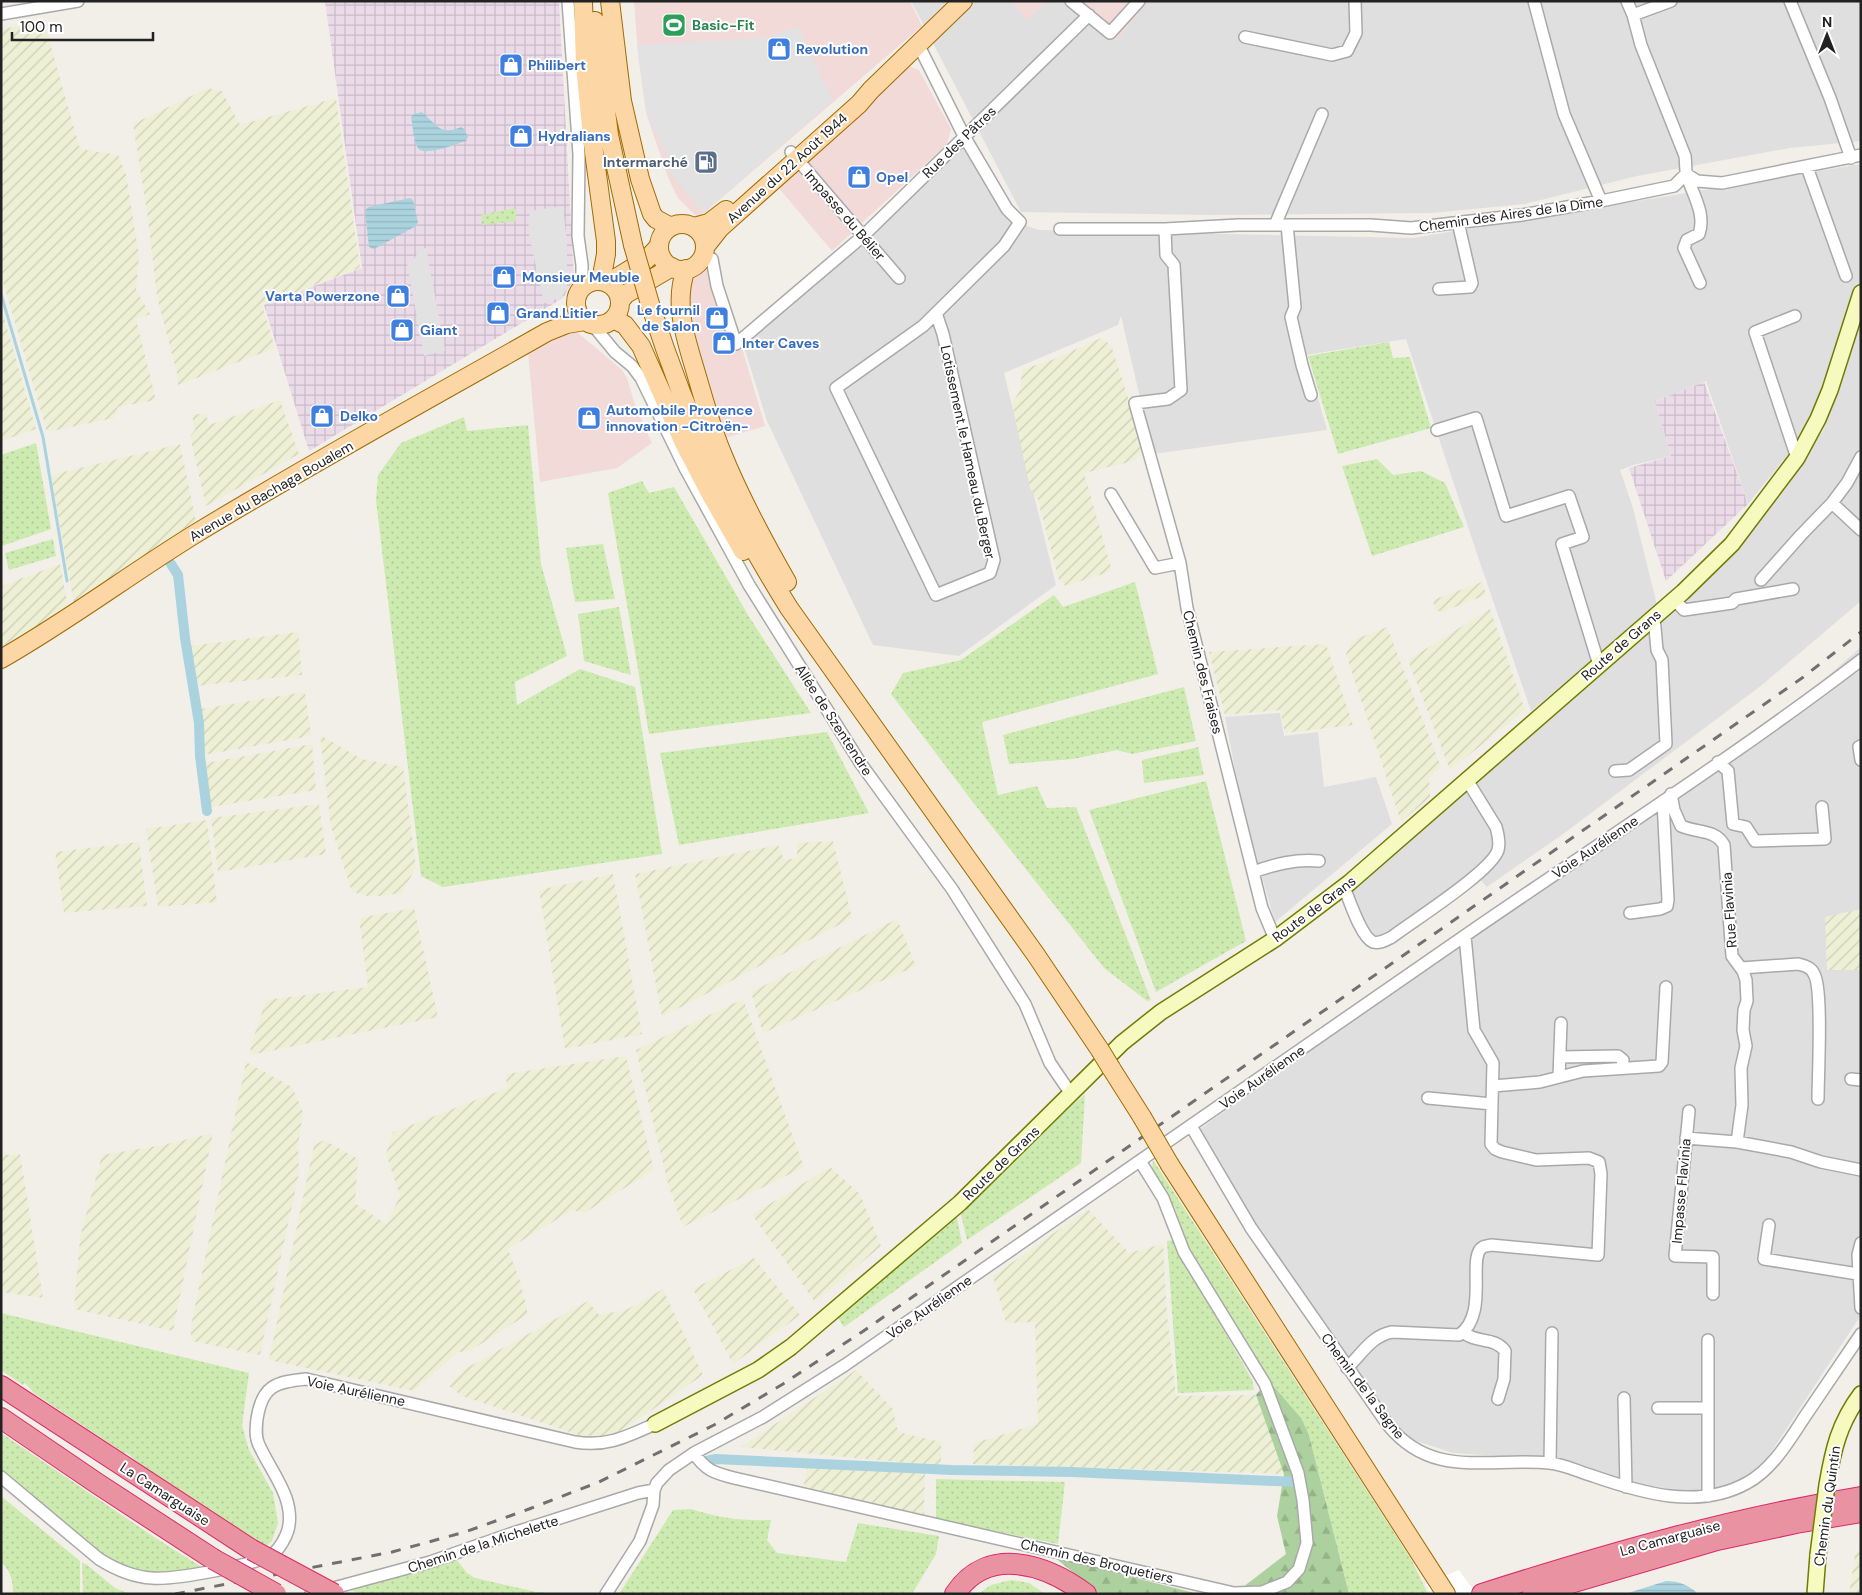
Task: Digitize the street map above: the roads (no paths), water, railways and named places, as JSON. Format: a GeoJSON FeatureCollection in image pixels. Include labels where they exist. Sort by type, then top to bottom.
{"type":"FeatureCollection","features":[{"type":"Feature","properties":{"kind":"highway","name":"La Camarguaise"},"geometry":{"type":"LineString","coordinates":[[1,1386],[252,1550],[334,1594]]}},
{"type":"Feature","properties":{"kind":"highway","name":"La Camarguaise"},"geometry":{"type":"LineString","coordinates":[[1,1418],[213,1559],[276,1594]]}},
{"type":"Feature","properties":{"kind":"highway","name":"La Camarguaise"},"geometry":{"type":"LineString","coordinates":[[1482,1594],[1576,1564],[1717,1525],[1796,1508],[1861,1497]]}},
{"type":"Feature","properties":{"kind":"highway","name":"La Camarguaise"},"geometry":{"type":"LineString","coordinates":[[1533,1594],[1716,1540],[1796,1522],[1861,1512]]}},
{"type":"Feature","properties":{"kind":"highway"},"geometry":{"type":"LineString","coordinates":[[954,1594],[965,1579],[980,1571],[993,1566],[1014,1563],[1030,1565],[1054,1574],[1086,1594]]}},
{"type":"Feature","properties":{"kind":"highway"},"geometry":{"type":"LineString","coordinates":[[967,1594],[970,1589],[989,1576],[1014,1572],[1035,1576],[1058,1594]]}},
{"type":"Feature","properties":{"kind":"main road"},"geometry":{"type":"LineString","coordinates":[[583,1],[585,65],[592,137],[606,241],[606,254],[596,283]]}},
{"type":"Feature","properties":{"kind":"main road"},"geometry":{"type":"LineString","coordinates":[[593,1],[601,81],[609,135],[633,245],[650,304],[681,393],[718,479],[756,553],[789,608],[1032,948],[1100,1050],[1170,1164],[1442,1587]]}},
{"type":"Feature","properties":{"kind":"main road"},"geometry":{"type":"LineString","coordinates":[[610,1],[622,101],[640,179],[652,214],[656,219],[671,227]]}},
{"type":"Feature","properties":{"kind":"main road","name":"Avenue du 22 Août 1944"},"geometry":{"type":"LineString","coordinates":[[694,227],[714,220],[769,178],[859,104],[870,90],[963,1]]}},
{"type":"Feature","properties":{"kind":"main road","name":"Avenue du 22 Août 1944"},"geometry":{"type":"LineString","coordinates":[[704,251],[719,229],[769,178]]}},
{"type":"Feature","properties":{"kind":"main road"},"geometry":{"type":"LineString","coordinates":[[546,332],[567,324],[599,321],[617,314],[620,301],[626,294],[679,268],[696,264],[704,251],[704,239],[700,232],[694,227],[680,224],[671,227],[663,234],[659,246],[647,259],[578,293],[576,304],[581,316],[599,321],[624,325],[641,346],[684,443],[718,508],[760,580],[777,603],[789,608]]}},
{"type":"Feature","properties":{"kind":"main road"},"geometry":{"type":"LineString","coordinates":[[659,246],[662,258],[679,268]]}},
{"type":"Feature","properties":{"kind":"main road"},"geometry":{"type":"LineString","coordinates":[[679,268],[681,318],[717,440],[759,532],[810,621],[831,666]]}},
{"type":"Feature","properties":{"kind":"main road"},"geometry":{"type":"LineString","coordinates":[[596,283],[617,291],[620,301]]}},
{"type":"Feature","properties":{"kind":"main road"},"geometry":{"type":"LineString","coordinates":[[546,332],[576,304]]}},
{"type":"Feature","properties":{"kind":"main road","name":"Avenue du Bachaga Boualem"},"geometry":{"type":"LineString","coordinates":[[1,659],[62,622],[186,540],[246,503],[546,332]]}},
{"type":"Feature","properties":{"kind":"street"},"geometry":{"type":"LineString","coordinates":[[1,14],[78,1]]}},
{"type":"Feature","properties":{"kind":"street"},"geometry":{"type":"LineString","coordinates":[[568,1],[579,154],[578,236],[582,265],[596,283]]}},
{"type":"Feature","properties":{"kind":"street"},"geometry":{"type":"LineString","coordinates":[[1071,1],[1110,33],[1139,1]]}},
{"type":"Feature","properties":{"kind":"street"},"geometry":{"type":"LineString","coordinates":[[1244,37],[1332,55],[1347,51],[1356,33],[1355,1]]}},
{"type":"Feature","properties":{"kind":"street"},"geometry":{"type":"LineString","coordinates":[[1534,1],[1564,114],[1601,201]]}},
{"type":"Feature","properties":{"kind":"street"},"geometry":{"type":"LineString","coordinates":[[1628,1],[1641,45],[1685,156],[1686,174],[1694,193],[1702,225],[1699,234],[1686,240],[1684,248],[1700,283]]}},
{"type":"Feature","properties":{"kind":"street"},"geometry":{"type":"LineString","coordinates":[[1633,15],[1671,1]]}},
{"type":"Feature","properties":{"kind":"street"},"geometry":{"type":"LineString","coordinates":[[1686,174],[1697,181],[1722,183],[1856,156],[1790,1]]}},
{"type":"Feature","properties":{"kind":"street","name":"Rue des Pâtres"},"geometry":{"type":"LineString","coordinates":[[704,251],[712,259],[717,286],[736,344],[863,236],[1089,15]]}},
{"type":"Feature","properties":{"kind":"street"},"geometry":{"type":"LineString","coordinates":[[918,44],[964,136],[1007,209],[1020,222],[1004,246],[923,326],[942,334]]}},
{"type":"Feature","properties":{"kind":"street"},"geometry":{"type":"LineString","coordinates":[[1275,225],[1322,114]]}},
{"type":"Feature","properties":{"kind":"street","name":"Impasse du Bélier"},"geometry":{"type":"LineString","coordinates":[[794,156],[899,278]]}},
{"type":"Feature","properties":{"kind":"street"},"geometry":{"type":"LineString","coordinates":[[1807,167],[1846,276]]}},
{"type":"Feature","properties":{"kind":"street","name":"Chemin des Aires de la Dîme"},"geometry":{"type":"LineString","coordinates":[[1060,229],[1165,229],[1238,224],[1411,228],[1522,215],[1601,201],[1674,186],[1686,174]]}},
{"type":"Feature","properties":{"kind":"street"},"geometry":{"type":"LineString","coordinates":[[1439,289],[1470,288],[1472,283],[1458,222]]}},
{"type":"Feature","properties":{"kind":"street"},"geometry":{"type":"LineString","coordinates":[[1287,225],[1295,307],[1291,317],[1302,365],[1312,395]]}},
{"type":"Feature","properties":{"kind":"street","name":"Chemin des Fraises"},"geometry":{"type":"LineString","coordinates":[[1165,229],[1166,255],[1174,265],[1181,390],[1168,399],[1135,403],[1180,563],[1188,608],[1262,908],[1275,939]]}},
{"type":"Feature","properties":{"kind":"street","name":"Route de Grans"},"geometry":{"type":"LineString","coordinates":[[655,1424],[758,1370],[791,1346],[960,1203],[1122,1043],[1161,1012],[1275,939],[1344,887],[1674,600],[1732,544],[1797,458],[1818,419],[1830,390],[1861,293]]}},
{"type":"Feature","properties":{"kind":"street","name":"Lotissement le Hameau du Berger"},"geometry":{"type":"LineString","coordinates":[[923,326],[836,388],[936,595],[990,574],[994,560],[936,313]]}},
{"type":"Feature","properties":{"kind":"street"},"geometry":{"type":"LineString","coordinates":[[1795,316],[1755,332],[1797,458]]}},
{"type":"Feature","properties":{"kind":"street","name":"Allée de Szentendre"},"geometry":{"type":"LineString","coordinates":[[599,321],[606,341],[615,352],[632,366],[641,378],[685,468],[749,585],[861,764],[963,906],[1025,1004],[1050,1063],[1071,1094]]}},
{"type":"Feature","properties":{"kind":"street"},"geometry":{"type":"LineString","coordinates":[[1437,430],[1476,418],[1506,516],[1569,496],[1583,537],[1562,544],[1599,665]]}},
{"type":"Feature","properties":{"kind":"street"},"geometry":{"type":"LineString","coordinates":[[1761,580],[1832,503],[1847,483],[1860,460]]}},
{"type":"Feature","properties":{"kind":"street"},"geometry":{"type":"LineString","coordinates":[[1111,494],[1155,568],[1180,563]]}},
{"type":"Feature","properties":{"kind":"street"},"geometry":{"type":"LineString","coordinates":[[1832,503],[1861,530]]}},
{"type":"Feature","properties":{"kind":"street"},"geometry":{"type":"LineString","coordinates":[[1674,600],[1684,610],[1732,603],[1736,599],[1793,589]]}},
{"type":"Feature","properties":{"kind":"street"},"geometry":{"type":"LineString","coordinates":[[1615,771],[1629,770],[1666,744],[1662,660],[1657,650],[1654,617]]}},
{"type":"Feature","properties":{"kind":"street","name":"Voie Aurélienne"},"geometry":{"type":"LineString","coordinates":[[655,1487],[669,1470],[694,1452],[764,1417],[846,1365],[1667,798],[1861,660]]}},
{"type":"Feature","properties":{"kind":"street"},"geometry":{"type":"LineString","coordinates":[[1861,746],[1859,746],[1861,760]]}},
{"type":"Feature","properties":{"kind":"street"},"geometry":{"type":"LineString","coordinates":[[1718,762],[1728,771],[1733,824],[1746,828],[1755,841],[1825,839],[1822,808]]}},
{"type":"Feature","properties":{"kind":"street"},"geometry":{"type":"LineString","coordinates":[[1344,887],[1362,930],[1369,939],[1374,942],[1382,942],[1392,937],[1478,875],[1491,863],[1498,850],[1499,836],[1467,780]]}},
{"type":"Feature","properties":{"kind":"street"},"geometry":{"type":"LineString","coordinates":[[1630,913],[1660,909],[1667,906],[1667,798]]}},
{"type":"Feature","properties":{"kind":"street","name":"Rue Flavinia"},"geometry":{"type":"LineString","coordinates":[[1667,798],[1681,826],[1692,831],[1708,833],[1720,838],[1724,845],[1732,956],[1741,968],[1746,980],[1747,1001],[1744,1010],[1743,1030],[1746,1046],[1741,1068],[1742,1105],[1737,1142]]}},
{"type":"Feature","properties":{"kind":"street"},"geometry":{"type":"LineString","coordinates":[[1253,872],[1301,860],[1319,862]]}},
{"type":"Feature","properties":{"kind":"street"},"geometry":{"type":"LineString","coordinates":[[1347,1368],[1369,1343],[1382,1334],[1392,1332],[1458,1335],[1463,1332],[1470,1323],[1476,1303],[1476,1258],[1478,1251],[1483,1247],[1491,1245],[1598,1255],[1601,1174],[1599,1162],[1589,1158],[1536,1160],[1495,1150],[1491,1144],[1493,1063],[1474,1030],[1465,936]]}},
{"type":"Feature","properties":{"kind":"street"},"geometry":{"type":"LineString","coordinates":[[1741,968],[1798,964],[1812,970],[1816,976],[1818,1099]]}},
{"type":"Feature","properties":{"kind":"street"},"geometry":{"type":"LineString","coordinates":[[1493,1086],[1540,1082],[1584,1071],[1662,1065],[1666,987]]}},
{"type":"Feature","properties":{"kind":"street"},"geometry":{"type":"LineString","coordinates":[[1559,1077],[1561,1023]]}},
{"type":"Feature","properties":{"kind":"street"},"geometry":{"type":"LineString","coordinates":[[1560,1057],[1618,1056],[1623,1060],[1622,1067]]}},
{"type":"Feature","properties":{"kind":"street"},"geometry":{"type":"LineString","coordinates":[[1428,1098],[1492,1104]]}},
{"type":"Feature","properties":{"kind":"street","name":"Impasse Flavinia"},"geometry":{"type":"LineString","coordinates":[[1688,1111],[1675,1256],[1714,1257],[1714,1294]]}},
{"type":"Feature","properties":{"kind":"street","name":"Chemin de la Sagne"},"geometry":{"type":"LineString","coordinates":[[1191,1126],[1251,1228],[1347,1368],[1399,1438],[1413,1449],[1436,1459],[1462,1463],[1550,1463],[1626,1487],[1663,1496],[1694,1498],[1719,1494],[1746,1484],[1764,1472],[1787,1442],[1861,1334]]}},
{"type":"Feature","properties":{"kind":"street"},"geometry":{"type":"LineString","coordinates":[[1686,1138],[1737,1142],[1791,1152],[1821,1162],[1861,1170]]}},
{"type":"Feature","properties":{"kind":"street","name":"Chemin des Broquetiers"},"geometry":{"type":"LineString","coordinates":[[694,1452],[700,1463],[712,1472],[734,1478],[1234,1592],[1262,1592],[1287,1582],[1299,1569],[1307,1543],[1303,1500],[1298,1473],[1265,1384],[1184,1252],[1163,1198],[1140,1161]]}},
{"type":"Feature","properties":{"kind":"street"},"geometry":{"type":"LineString","coordinates":[[1769,1225],[1764,1259],[1858,1274]]}},
{"type":"Feature","properties":{"kind":"street"},"geometry":{"type":"LineString","coordinates":[[1860,1303],[1858,1255],[1861,1244]]}},
{"type":"Feature","properties":{"kind":"street"},"geometry":{"type":"LineString","coordinates":[[1463,1332],[1470,1338],[1495,1343],[1505,1351],[1504,1379],[1498,1400]]}},
{"type":"Feature","properties":{"kind":"street"},"geometry":{"type":"LineString","coordinates":[[1550,1463],[1552,1333]]}},
{"type":"Feature","properties":{"kind":"street"},"geometry":{"type":"LineString","coordinates":[[1708,1340],[1708,1496]]}},
{"type":"Feature","properties":{"kind":"street","name":"Voie Aurélienne"},"geometry":{"type":"LineString","coordinates":[[1,1477],[98,1559],[132,1575],[153,1578],[204,1573],[261,1559],[274,1553],[281,1545],[288,1530],[289,1513],[282,1488],[258,1444],[256,1429],[259,1404],[271,1387],[285,1381],[306,1379],[592,1445],[612,1442],[655,1424]]}},
{"type":"Feature","properties":{"kind":"street","name":"Chemin du Quintin"},"geometry":{"type":"LineString","coordinates":[[1815,1594],[1818,1556],[1832,1453],[1839,1430],[1852,1405],[1861,1394]]}},
{"type":"Feature","properties":{"kind":"street"},"geometry":{"type":"LineString","coordinates":[[1624,1398],[1626,1487]]}},
{"type":"Feature","properties":{"kind":"street"},"geometry":{"type":"LineString","coordinates":[[1658,1408],[1707,1408]]}},
{"type":"Feature","properties":{"kind":"street"},"geometry":{"type":"LineString","coordinates":[[606,1594],[640,1541],[653,1506],[655,1487]]}},
{"type":"Feature","properties":{"kind":"street","name":"Chemin de la Michelette"},"geometry":{"type":"LineString","coordinates":[[311,1594],[430,1562],[655,1487]]}},
{"type":"Feature","properties":{"kind":"water"},"geometry":{"type":"Polygon","coordinates":[[[422,112],[443,130],[461,127],[468,137],[466,141],[433,151],[421,150],[415,141],[411,117],[422,112]]]}},
{"type":"Feature","properties":{"kind":"water"},"geometry":{"type":"Polygon","coordinates":[[[410,198],[413,200],[418,222],[416,226],[374,249],[369,247],[365,211],[368,207],[410,198]]]}},
{"type":"Feature","properties":{"kind":"water"},"geometry":{"type":"Polygon","coordinates":[[[1666,1581],[1684,1584],[1698,1594],[1625,1594],[1666,1581]]]}},
{"type":"Feature","properties":{"kind":"waterway"},"geometry":{"type":"LineString","coordinates":[[1,294],[43,437],[67,581]]}},
{"type":"Feature","properties":{"kind":"waterway"},"geometry":{"type":"LineString","coordinates":[[171,564],[178,575],[185,638],[199,723],[200,756],[207,811]]}},
{"type":"Feature","properties":{"kind":"waterway"},"geometry":{"type":"LineString","coordinates":[[702,1462],[716,1459],[952,1470],[1072,1472],[1296,1482]]}},
{"type":"Feature","properties":{"kind":"railway"},"geometry":{"type":"LineString","coordinates":[[175,1594],[392,1552],[465,1532],[599,1482],[714,1425],[783,1384],[862,1332],[1802,678],[1861,632]]}},
{"type":"Feature","properties":{"kind":"place","name":"Basic-Fit"},"geometry":{"type":"Point","coordinates":[674,25]}},
{"type":"Feature","properties":{"kind":"place","name":"Revolution"},"geometry":{"type":"Point","coordinates":[779,49]}},
{"type":"Feature","properties":{"kind":"place","name":"Philibert"},"geometry":{"type":"Point","coordinates":[511,65]}},
{"type":"Feature","properties":{"kind":"place","name":"Hydralians"},"geometry":{"type":"Point","coordinates":[521,136]}},
{"type":"Feature","properties":{"kind":"place","name":"Intermarché"},"geometry":{"type":"Point","coordinates":[706,162]}},
{"type":"Feature","properties":{"kind":"place","name":"Opel"},"geometry":{"type":"Point","coordinates":[859,177]}},
{"type":"Feature","properties":{"kind":"place","name":"Monsieur Meuble"},"geometry":{"type":"Point","coordinates":[504,277]}},
{"type":"Feature","properties":{"kind":"place","name":"Varta Powerzone"},"geometry":{"type":"Point","coordinates":[398,296]}},
{"type":"Feature","properties":{"kind":"place","name":"Grand Litier"},"geometry":{"type":"Point","coordinates":[498,313]}},
{"type":"Feature","properties":{"kind":"place","name":"Le fournil de Salon"},"geometry":{"type":"Point","coordinates":[717,318]}},
{"type":"Feature","properties":{"kind":"place","name":"Giant"},"geometry":{"type":"Point","coordinates":[402,330]}},
{"type":"Feature","properties":{"kind":"place","name":"Inter Caves"},"geometry":{"type":"Point","coordinates":[724,343]}},
{"type":"Feature","properties":{"kind":"place","name":"Delko"},"geometry":{"type":"Point","coordinates":[322,416]}},
{"type":"Feature","properties":{"kind":"place","name":"Automobile Provence innovation -Citroën-"},"geometry":{"type":"Point","coordinates":[589,418]}}]}
